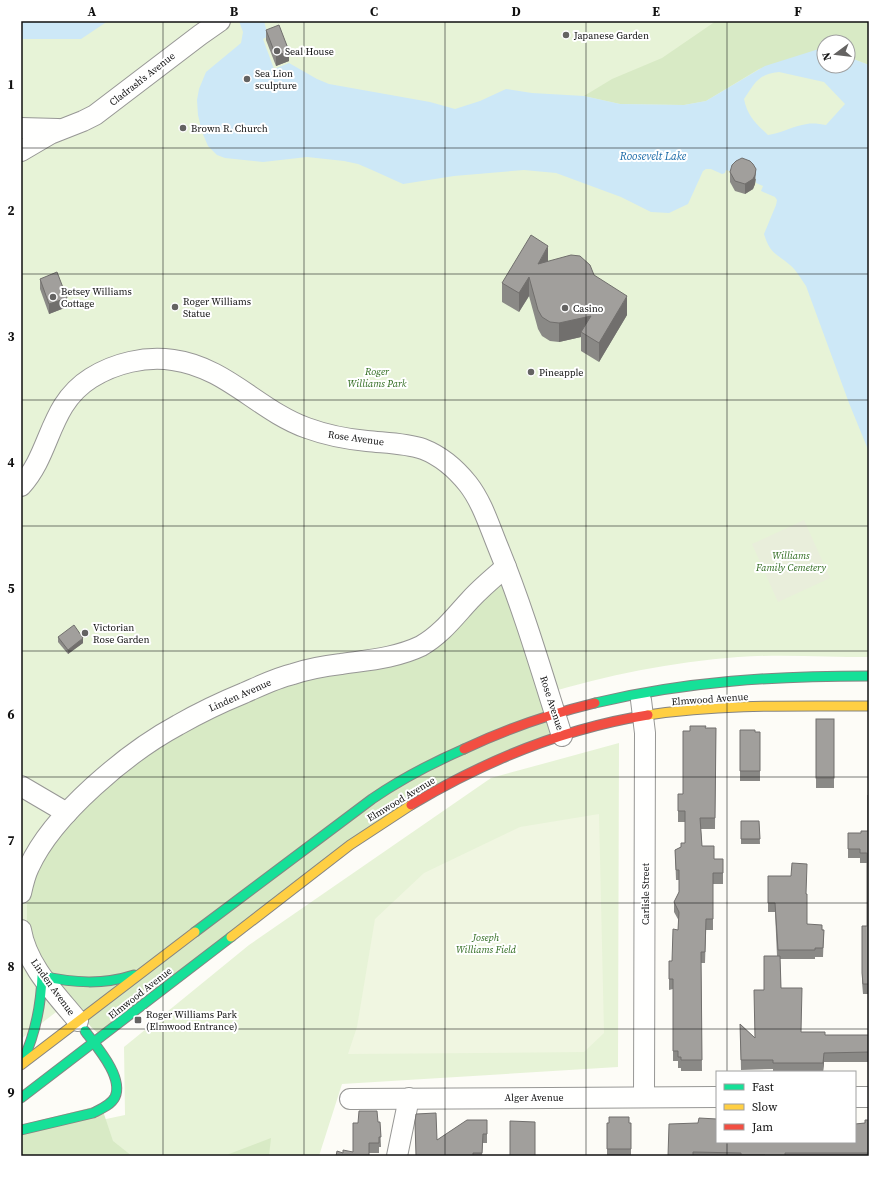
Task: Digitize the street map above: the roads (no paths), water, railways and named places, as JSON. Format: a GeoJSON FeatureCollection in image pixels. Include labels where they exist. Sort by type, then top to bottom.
{"type":"FeatureCollection","features":[{"type":"Feature","properties":{"kind":"main road","name":"Elmwood Avenue"},"geometry":{"type":"LineString","coordinates":[[21,1065],[334,825],[398,782],[441,759],[484,739],[555,713],[608,698],[640,692],[765,677],[869,676]]}},
{"type":"Feature","properties":{"kind":"main road","name":"Elmwood Avenue"},"geometry":{"type":"LineString","coordinates":[[21,1098],[324,865],[397,813],[430,793],[487,765],[562,736],[643,716],[734,707],[869,706]]}},
{"type":"Feature","properties":{"kind":"main road"},"geometry":{"type":"LineString","coordinates":[[21,1065],[30,1045],[41,1007],[42,976],[74,982],[99,982],[118,980],[146,969]]}},
{"type":"Feature","properties":{"kind":"main road"},"geometry":{"type":"LineString","coordinates":[[21,1130],[88,1115],[109,1105],[116,1092],[116,1084],[110,1067],[78,1022]]}},
{"type":"Feature","properties":{"kind":"street","name":"Cladrash's Avenue"},"geometry":{"type":"LineString","coordinates":[[21,151],[60,129],[95,115],[220,21]]}},
{"type":"Feature","properties":{"kind":"street","name":"Cladrash's Avenue"},"geometry":{"type":"LineString","coordinates":[[21,128],[60,129]]}},
{"type":"Feature","properties":{"kind":"street","name":"Rose Avenue"},"geometry":{"type":"LineString","coordinates":[[21,486],[34,470],[62,407],[79,387],[91,378],[122,364],[151,359],[174,360],[198,366],[226,378],[276,414],[307,428],[345,438],[424,449],[438,456],[460,474],[474,494],[485,515],[531,636],[562,736]]}},
{"type":"Feature","properties":{"kind":"street","name":"Linden Avenue"},"geometry":{"type":"LineString","coordinates":[[21,894],[23,881],[34,857],[53,830],[67,814],[110,772],[142,748],[177,725],[227,700],[291,674],[328,666],[387,658],[408,652],[422,645],[442,630],[482,588],[506,567]]}},
{"type":"Feature","properties":{"kind":"street","name":"Carlisle Street"},"geometry":{"type":"LineString","coordinates":[[640,692],[645,733],[644,1097]]}},
{"type":"Feature","properties":{"kind":"street"},"geometry":{"type":"LineString","coordinates":[[21,786],[67,814]]}},
{"type":"Feature","properties":{"kind":"street","name":"Linden Avenue"},"geometry":{"type":"LineString","coordinates":[[21,930],[28,953],[42,976],[78,1022]]}},
{"type":"Feature","properties":{"kind":"street","name":"Alger Avenue"},"geometry":{"type":"LineString","coordinates":[[350,1099],[716,1097]]}},
{"type":"Feature","properties":{"kind":"street"},"geometry":{"type":"LineString","coordinates":[[856,1097],[869,1097]]}},
{"type":"Feature","properties":{"kind":"street"},"geometry":{"type":"LineString","coordinates":[[397,1156],[409,1098]]}},
{"type":"Feature","properties":{"kind":"water"},"geometry":{"type":"Polygon","coordinates":[[[21,21],[108,21],[81,39],[21,39],[21,21]]]}},
{"type":"Feature","properties":{"kind":"water","name":"Roosevelt Lake"},"geometry":{"type":"Polygon","coordinates":[[[239,21],[264,21],[268,36],[263,39],[274,69],[289,63],[329,84],[430,102],[455,109],[480,101],[506,89],[532,93],[584,96],[620,104],[684,105],[706,101],[765,66],[816,50],[816,74],[856,74],[856,60],[869,65],[869,452],[849,403],[806,286],[795,270],[771,249],[766,241],[764,234],[777,200],[775,197],[761,191],[763,186],[756,183],[755,175],[726,170],[725,173],[722,174],[711,169],[706,169],[703,171],[688,204],[669,213],[651,212],[621,197],[556,173],[524,170],[454,176],[403,184],[358,164],[344,161],[307,157],[263,162],[225,158],[217,155],[208,146],[202,132],[198,115],[197,100],[199,89],[206,72],[241,43],[243,32],[239,21]],[[779,72],[766,75],[758,80],[744,99],[747,110],[753,119],[768,135],[807,124],[826,125],[845,104],[824,82],[779,72]]]}},
{"type":"Feature","properties":{"kind":"place","name":"Japanese Garden"},"geometry":{"type":"Point","coordinates":[566,35]}},
{"type":"Feature","properties":{"kind":"place","name":"Seal House"},"geometry":{"type":"Point","coordinates":[277,51]}},
{"type":"Feature","properties":{"kind":"place","name":"Sea Lion sculpture"},"geometry":{"type":"Point","coordinates":[247,79]}},
{"type":"Feature","properties":{"kind":"place","name":"Brown R. Church"},"geometry":{"type":"Point","coordinates":[183,128]}},
{"type":"Feature","properties":{"kind":"place","name":"Betsey Williams Cottage"},"geometry":{"type":"Point","coordinates":[53,297]}},
{"type":"Feature","properties":{"kind":"place","name":"Roger Williams Statue"},"geometry":{"type":"Point","coordinates":[175,307]}},
{"type":"Feature","properties":{"kind":"place","name":"Casino"},"geometry":{"type":"Point","coordinates":[565,308]}},
{"type":"Feature","properties":{"kind":"place","name":"Pineapple"},"geometry":{"type":"Point","coordinates":[531,372]}},
{"type":"Feature","properties":{"kind":"place","name":"Victorian Rose Garden"},"geometry":{"type":"Point","coordinates":[85,633]}},
{"type":"Feature","properties":{"kind":"place","name":"Roger Williams Park (Elmwood Entrance)"},"geometry":{"type":"Point","coordinates":[138,1020]}},
{"type":"Feature","properties":{"kind":"park label","name":"Roger Williams Park"},"geometry":{"type":"Point","coordinates":[377,376]}},
{"type":"Feature","properties":{"kind":"park label","name":"Williams Family Cemetery"},"geometry":{"type":"Point","coordinates":[791,560]}},
{"type":"Feature","properties":{"kind":"park label","name":"Joseph Williams Field"},"geometry":{"type":"Point","coordinates":[486,942]}}]}
